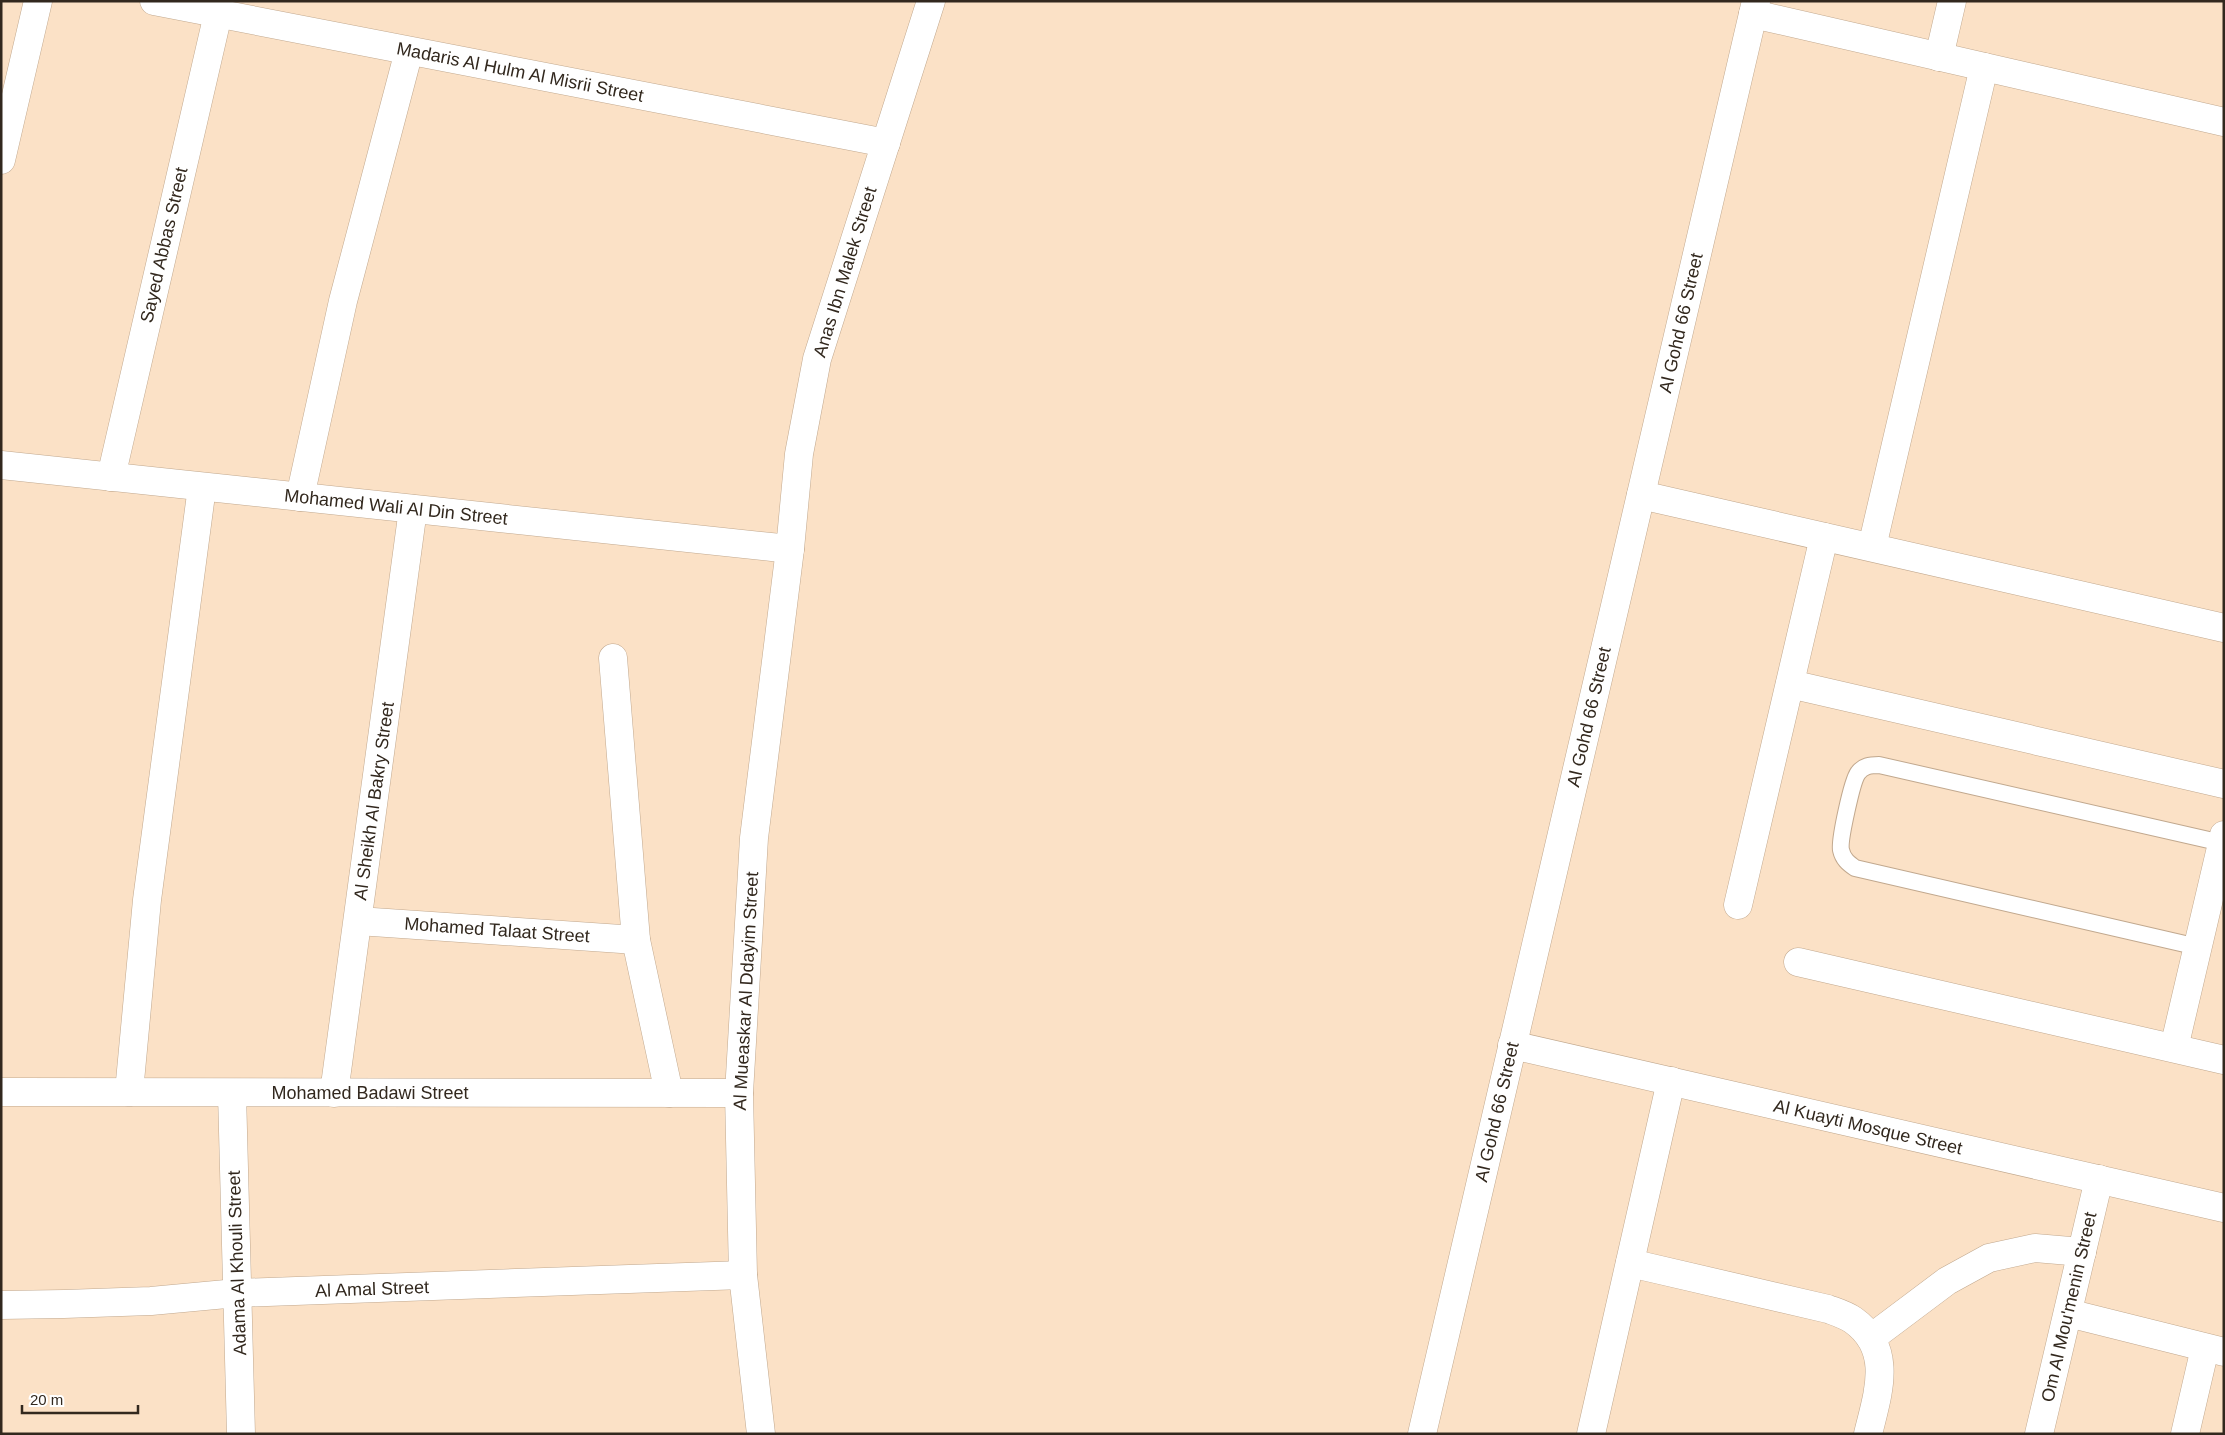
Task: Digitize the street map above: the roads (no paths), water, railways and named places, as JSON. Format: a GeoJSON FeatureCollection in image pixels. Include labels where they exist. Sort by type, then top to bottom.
{"type":"FeatureCollection","features":[{"type":"Feature","properties":{"kind":"street"},"geometry":{"type":"LineString","coordinates":[[1,160],[38,1]]}},
{"type":"Feature","properties":{"kind":"street","name":"Madaris Al Hulm Al Misrii Street"},"geometry":{"type":"LineString","coordinates":[[154,1],[886,143]]}},
{"type":"Feature","properties":{"kind":"street","name":"Anas Ibn Malek Street"},"geometry":{"type":"LineString","coordinates":[[790,549],[799,454],[817,359],[931,1]]}},
{"type":"Feature","properties":{"kind":"street"},"geometry":{"type":"LineString","coordinates":[[1939,58],[1952,1]]}},
{"type":"Feature","properties":{"kind":"street"},"geometry":{"type":"LineString","coordinates":[[1754,8],[1939,58],[2224,122]]}},
{"type":"Feature","properties":{"kind":"street","name":"Al Gohd 66 Street"},"geometry":{"type":"LineString","coordinates":[[1422,1434],[1754,8]]}},
{"type":"Feature","properties":{"kind":"street","name":"Sayed Abbas Street"},"geometry":{"type":"LineString","coordinates":[[111,476],[218,14]]}},
{"type":"Feature","properties":{"kind":"street"},"geometry":{"type":"LineString","coordinates":[[300,497],[343,300],[409,51]]}},
{"type":"Feature","properties":{"kind":"street"},"geometry":{"type":"LineString","coordinates":[[1872,548],[1984,67]]}},
{"type":"Feature","properties":{"kind":"street","name":"Mohamed Wali Al Din Street"},"geometry":{"type":"LineString","coordinates":[[1,465],[790,549]]}},
{"type":"Feature","properties":{"kind":"street"},"geometry":{"type":"LineString","coordinates":[[129,1092],[147,900],[202,487]]}},
{"type":"Feature","properties":{"kind":"street"},"geometry":{"type":"LineString","coordinates":[[1641,495],[2224,628]]}},
{"type":"Feature","properties":{"kind":"street","name":"Al Sheikh Al Bakry Street"},"geometry":{"type":"LineString","coordinates":[[334,1093],[413,510]]}},
{"type":"Feature","properties":{"kind":"street"},"geometry":{"type":"LineString","coordinates":[[1738,905],[1824,536]]}},
{"type":"Feature","properties":{"kind":"street","name":"Al Mueaskar Al Ddayim Street"},"geometry":{"type":"LineString","coordinates":[[761,1434],[743,1275],[739,1093],[754,838],[790,549]]}},
{"type":"Feature","properties":{"kind":"street"},"geometry":{"type":"LineString","coordinates":[[613,658],[636,940],[669,1093]]}},
{"type":"Feature","properties":{"kind":"street"},"geometry":{"type":"LineString","coordinates":[[1790,684],[2224,784]]}},
{"type":"Feature","properties":{"kind":"street"},"geometry":{"type":"LineString","coordinates":[[2174,1048],[2223,839]]}},
{"type":"Feature","properties":{"kind":"street","name":"Mohamed Talaat Street"},"geometry":{"type":"LineString","coordinates":[[358,921],[636,940]]}},
{"type":"Feature","properties":{"kind":"street"},"geometry":{"type":"LineString","coordinates":[[1798,962],[2224,1060]]}},
{"type":"Feature","properties":{"kind":"street","name":"Al Kuayti Mosque Street"},"geometry":{"type":"LineString","coordinates":[[1512,1045],[2224,1208]]}},
{"type":"Feature","properties":{"kind":"street"},"geometry":{"type":"LineString","coordinates":[[1591,1434],[1671,1081]]}},
{"type":"Feature","properties":{"kind":"street","name":"Mohamed Badawi Street"},"geometry":{"type":"LineString","coordinates":[[1,1092],[739,1093]]}},
{"type":"Feature","properties":{"kind":"street","name":"Adama Al Khouli Street"},"geometry":{"type":"LineString","coordinates":[[232,1093],[241,1434]]}},
{"type":"Feature","properties":{"kind":"street","name":"Om Al Mou'menin Street"},"geometry":{"type":"LineString","coordinates":[[2039,1434],[2099,1179]]}},
{"type":"Feature","properties":{"kind":"street"},"geometry":{"type":"LineString","coordinates":[[1871,1338],[1947,1281],[1989,1258],[2034,1248],[2082,1252]]}},
{"type":"Feature","properties":{"kind":"street"},"geometry":{"type":"LineString","coordinates":[[1630,1263],[1828,1309],[1852,1319],[1871,1338],[1879,1359],[1880,1380],[1868,1434]]}},
{"type":"Feature","properties":{"kind":"street","name":"Al Amal Street"},"geometry":{"type":"LineString","coordinates":[[1,1305],[151,1301],[237,1294],[743,1275]]}},
{"type":"Feature","properties":{"kind":"street"},"geometry":{"type":"LineString","coordinates":[[2068,1313],[2214,1350],[2185,1434]]}},
{"type":"Feature","properties":{"kind":"lane"},"geometry":{"type":"LineString","coordinates":[[2198,947],[1855,868],[1845,861],[1840,849],[1852,792],[1858,772],[1867,765],[1879,765],[2223,839]]}}]}
